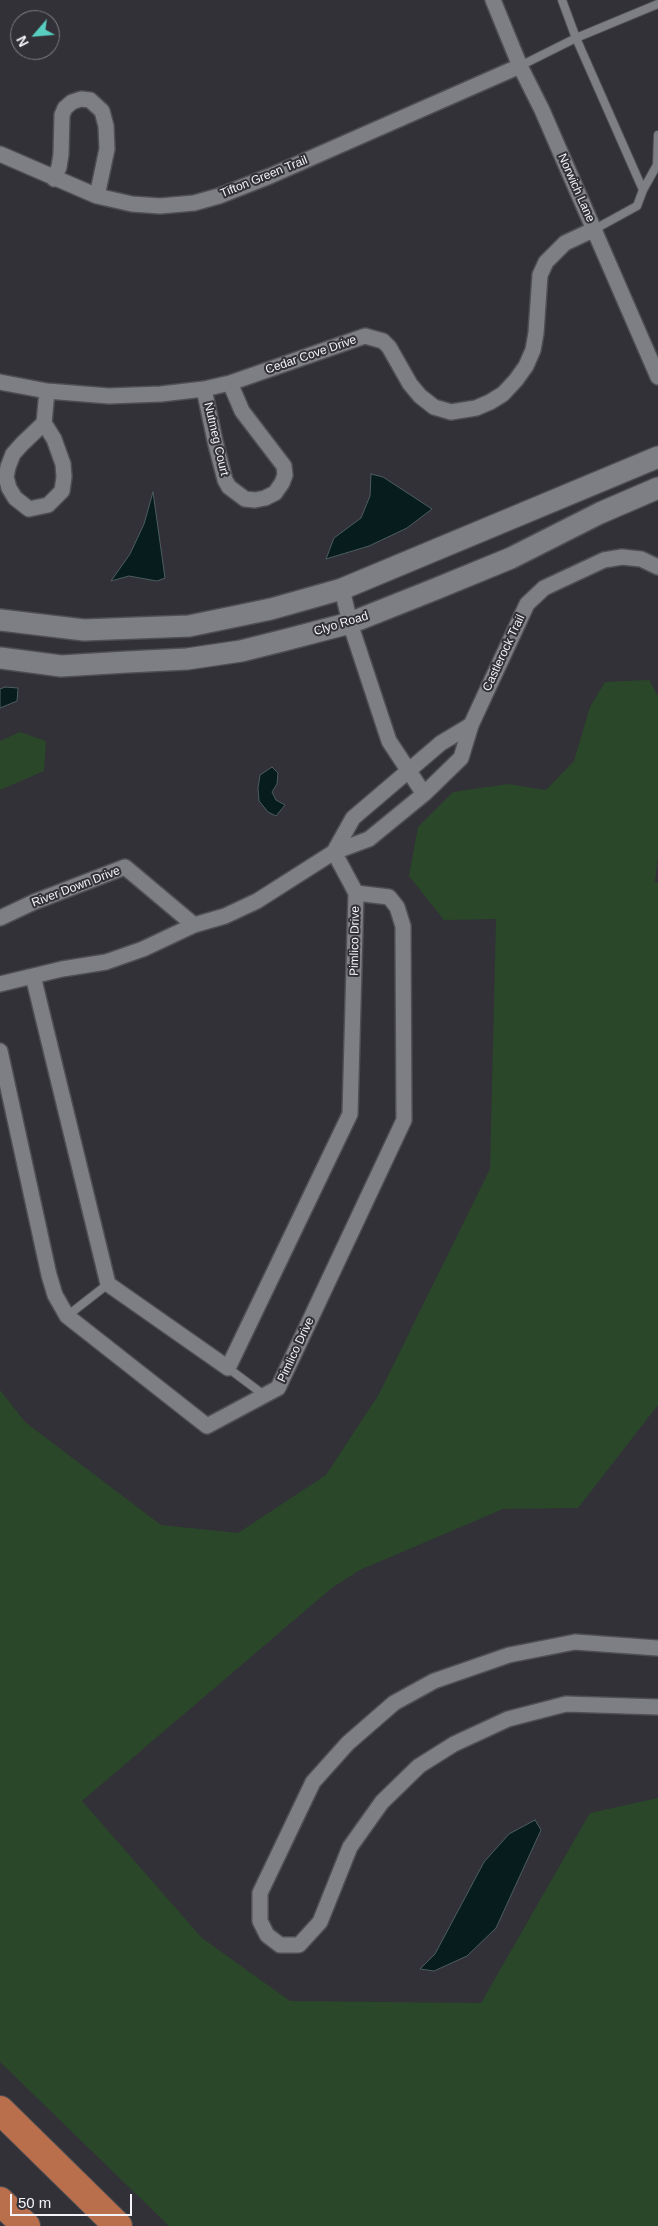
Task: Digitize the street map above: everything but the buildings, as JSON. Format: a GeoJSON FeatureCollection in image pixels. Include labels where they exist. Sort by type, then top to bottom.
{"type":"FeatureCollection","features":[{"type":"Feature","properties":{"kind":"highway"},"geometry":{"type":"LineString","coordinates":[[0,2110],[118,2226]]}},
{"type":"Feature","properties":{"kind":"highway"},"geometry":{"type":"LineString","coordinates":[[0,2201],[26,2226]]}},
{"type":"Feature","properties":{"kind":"street","name":"Norwich Lane"},"geometry":{"type":"LineString","coordinates":[[494,0],[520,66],[595,229],[658,377]]}},
{"type":"Feature","properties":{"kind":"street","name":"Tifton Green Trail"},"geometry":{"type":"LineString","coordinates":[[0,154],[97,196],[132,204],[160,206],[194,203],[219,196],[520,66]]}},
{"type":"Feature","properties":{"kind":"street"},"geometry":{"type":"LineString","coordinates":[[54,179],[59,167],[61,154],[62,115],[72,102],[81,99],[90,100],[102,111],[107,134],[107,149],[97,196]]}},
{"type":"Feature","properties":{"kind":"street","name":"Cedar Cove Drive"},"geometry":{"type":"LineString","coordinates":[[0,382],[47,391],[109,396],[161,394],[204,389],[230,383],[365,336],[383,341],[389,347],[410,384],[420,396],[434,407],[451,412],[460,411],[490,402],[503,394],[516,380],[533,350],[540,275],[546,262],[565,243],[595,229]]}},
{"type":"Feature","properties":{"kind":"street","name":"Nutmeg Court"},"geometry":{"type":"LineString","coordinates":[[204,389],[225,480],[236,494],[245,499],[265,498],[275,493],[282,483],[285,475],[284,466],[242,411],[230,383]]}},
{"type":"Feature","properties":{"kind":"street"},"geometry":{"type":"LineString","coordinates":[[44,423],[13,454],[6,477],[9,488],[15,498],[29,509],[48,505],[62,491],[63,464],[54,439],[44,423],[47,391]]}},
{"type":"Feature","properties":{"kind":"street"},"geometry":{"type":"LineString","coordinates":[[0,620],[84,630],[189,626],[271,609],[342,589],[658,458]]}},
{"type":"Feature","properties":{"kind":"street","name":"Clyo Road"},"geometry":{"type":"LineString","coordinates":[[0,658],[61,666],[187,659],[241,651],[350,623],[512,558],[600,513],[658,488]]}},
{"type":"Feature","properties":{"kind":"street","name":"Castlerock Trail"},"geometry":{"type":"LineString","coordinates":[[424,794],[461,758],[470,725],[527,604],[544,588],[604,560],[622,557],[641,558],[658,566]]}},
{"type":"Feature","properties":{"kind":"street"},"geometry":{"type":"LineString","coordinates":[[0,984],[106,962],[143,949],[194,925],[225,916],[257,901],[334,852],[369,839],[424,794],[389,741],[350,623],[342,589]]}},
{"type":"Feature","properties":{"kind":"street"},"geometry":{"type":"LineString","coordinates":[[334,852],[353,818],[441,743],[470,725]]}},
{"type":"Feature","properties":{"kind":"street","name":"Pimlico Drive"},"geometry":{"type":"LineString","coordinates":[[228,1368],[350,1114],[356,893],[334,852]]}},
{"type":"Feature","properties":{"kind":"street","name":"River Down Drive"},"geometry":{"type":"LineString","coordinates":[[0,918],[34,902],[125,867],[194,925]]}},
{"type":"Feature","properties":{"kind":"street","name":"Pimlico Drive"},"geometry":{"type":"LineString","coordinates":[[0,1051],[48,1275],[55,1295],[67,1316],[207,1426],[278,1388],[404,1120],[403,926],[397,907],[389,897],[356,893]]}},
{"type":"Feature","properties":{"kind":"street"},"geometry":{"type":"LineString","coordinates":[[33,976],[108,1284],[228,1368]]}},
{"type":"Feature","properties":{"kind":"street"},"geometry":{"type":"LineString","coordinates":[[658,1648],[575,1642],[509,1655],[434,1681],[394,1703],[348,1743],[313,1782],[260,1894],[260,1921],[267,1935],[280,1945],[299,1945],[320,1922],[350,1847],[382,1802],[418,1766],[454,1744],[508,1718],[566,1704],[658,1707]]}},
{"type":"Feature","properties":{"kind":"lane"},"geometry":{"type":"LineString","coordinates":[[562,0],[576,38],[644,190]]}},
{"type":"Feature","properties":{"kind":"lane"},"geometry":{"type":"LineString","coordinates":[[520,66],[576,38],[658,4]]}},
{"type":"Feature","properties":{"kind":"lane"},"geometry":{"type":"LineString","coordinates":[[595,229],[638,206],[657,165],[658,135]]}},
{"type":"Feature","properties":{"kind":"lane"},"geometry":{"type":"LineString","coordinates":[[67,1316],[108,1284]]}},
{"type":"Feature","properties":{"kind":"lane"},"geometry":{"type":"LineString","coordinates":[[228,1368],[264,1395]]}},
{"type":"Feature","properties":{"kind":"green space"},"geometry":{"type":"Polygon","coordinates":[[[649,680],[658,696],[658,855],[655,882],[658,883],[658,1405],[578,1508],[503,1509],[360,1570],[333,1587],[82,1801],[202,1938],[290,2001],[481,2003],[590,1813],[658,1798],[658,2226],[169,2226],[0,2062],[0,1390],[25,1422],[161,1525],[238,1533],[326,1475],[379,1394],[490,1169],[496,919],[444,920],[409,876],[418,827],[453,792],[508,784],[546,790],[574,761],[590,707],[605,682],[649,680]]]}},
{"type":"Feature","properties":{"kind":"green space"},"geometry":{"type":"Polygon","coordinates":[[[20,732],[46,741],[44,771],[0,790],[0,741],[20,732]]]}},
{"type":"Feature","properties":{"kind":"shaded area"},"geometry":{"type":"Polygon","coordinates":[[[371,474],[383,477],[432,509],[407,528],[369,546],[326,559],[334,538],[361,518],[370,496],[371,474]]]}},
{"type":"Feature","properties":{"kind":"shaded area"},"geometry":{"type":"Polygon","coordinates":[[[153,492],[165,578],[157,581],[129,576],[111,581],[130,554],[144,524],[153,492]]]}},
{"type":"Feature","properties":{"kind":"shaded area"},"geometry":{"type":"Polygon","coordinates":[[[5,687],[18,688],[17,701],[0,708],[0,689],[5,687]]]}},
{"type":"Feature","properties":{"kind":"shaded area"},"geometry":{"type":"Polygon","coordinates":[[[272,767],[278,773],[277,784],[272,792],[276,800],[285,805],[276,816],[268,812],[259,801],[260,775],[272,767]]]}},
{"type":"Feature","properties":{"kind":"shaded area"},"geometry":{"type":"Polygon","coordinates":[[[535,1820],[541,1830],[496,1928],[467,1956],[434,1971],[420,1969],[435,1954],[484,1862],[509,1834],[535,1820]]]}}]}
